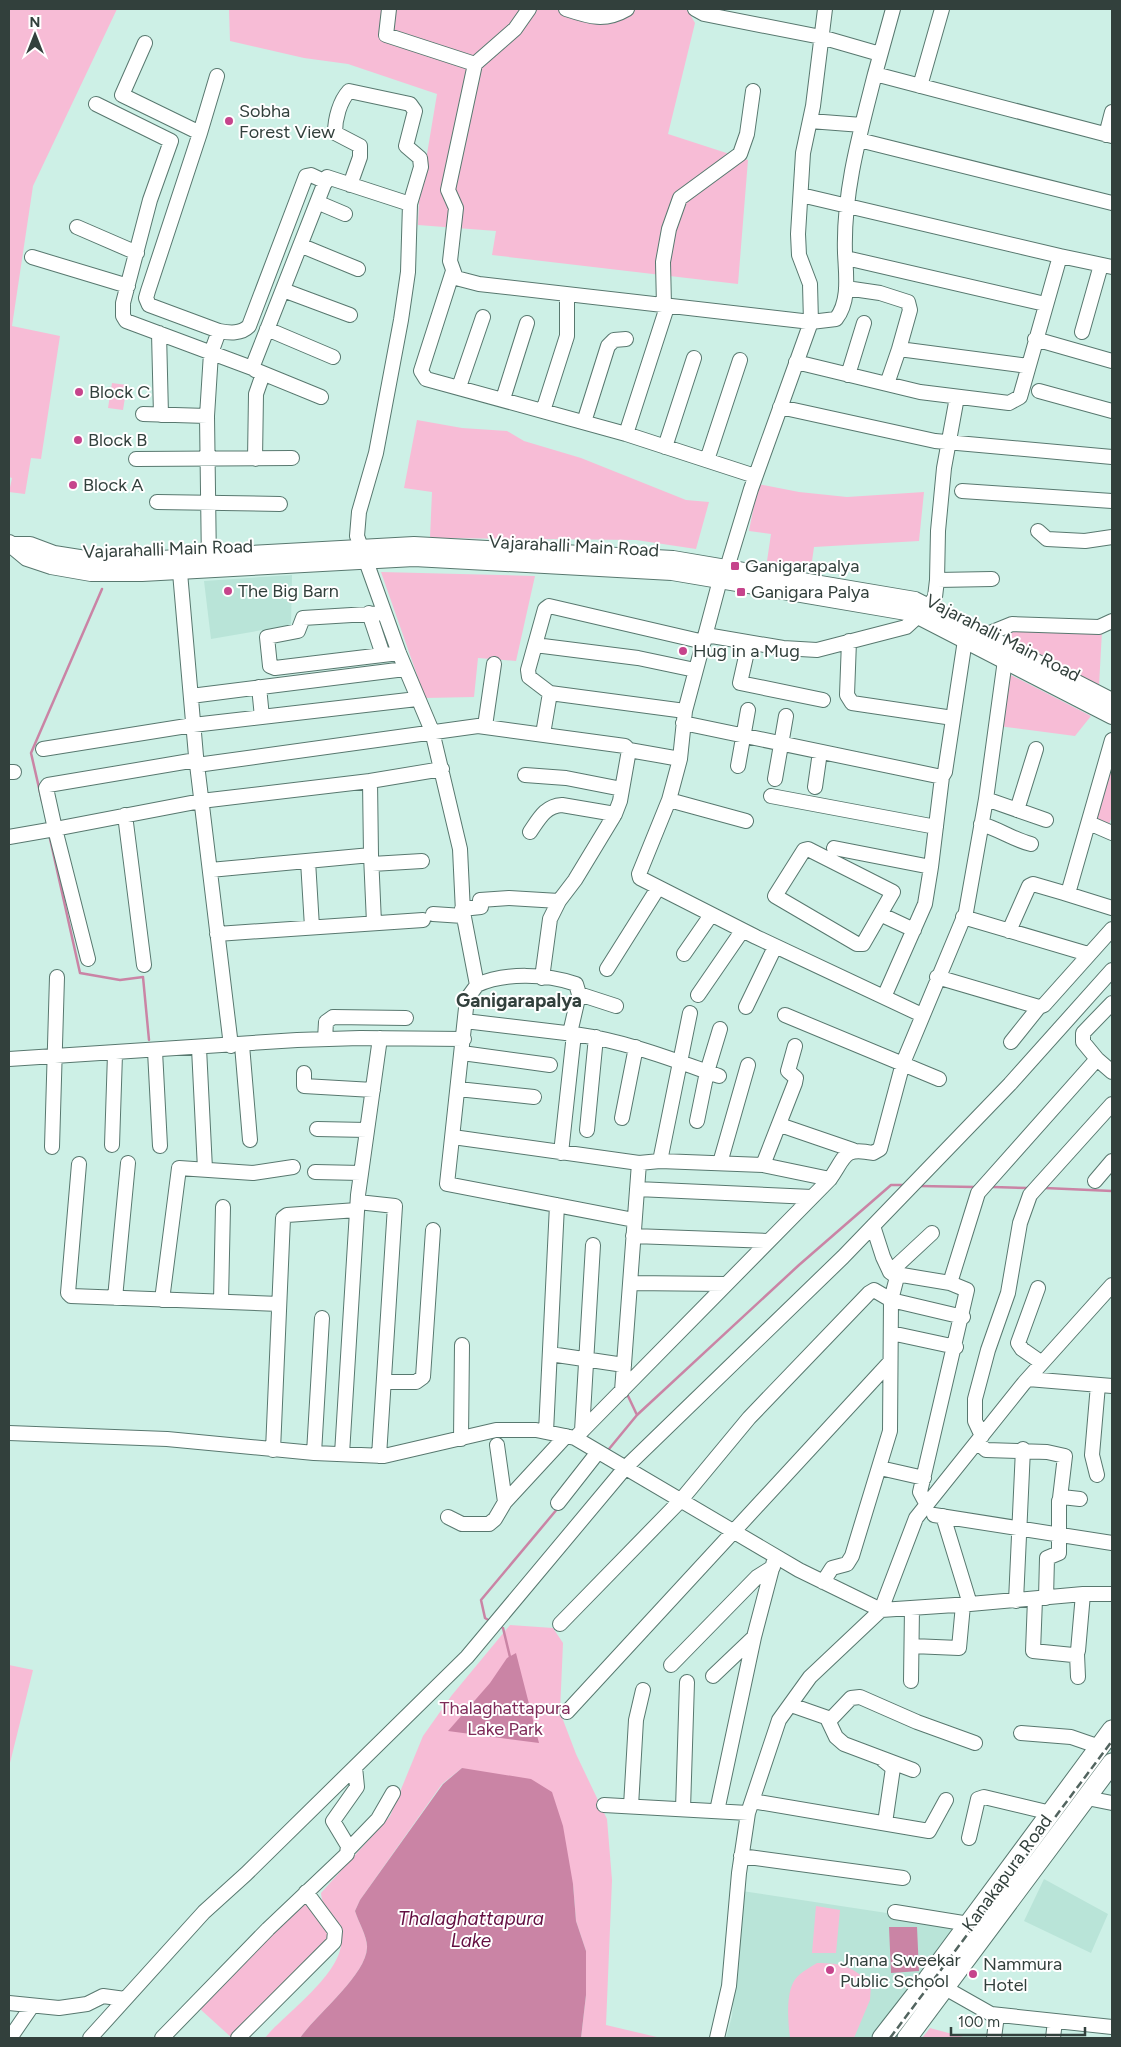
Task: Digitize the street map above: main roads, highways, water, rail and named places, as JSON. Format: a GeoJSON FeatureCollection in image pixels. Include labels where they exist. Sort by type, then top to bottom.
{"type":"FeatureCollection","features":[{"type":"Feature","properties":{"kind":"highway","name":"Kanakapura Road"},"geometry":{"type":"LineString","coordinates":[[908,2038],[969,1924],[1112,1730]]}},
{"type":"Feature","properties":{"kind":"highway","name":"Kanakapura Road"},"geometry":{"type":"LineString","coordinates":[[882,2038],[936,1984],[1087,1798],[1112,1763]]}},
{"type":"Feature","properties":{"kind":"main road","name":"Vajarahalli Main Road"},"geometry":{"type":"LineString","coordinates":[[11,544],[28,558],[74,572],[115,574],[179,564],[363,553],[414,558],[723,574],[924,611],[985,635],[1112,701]]}},
{"type":"Feature","properties":{"kind":"main road","name":"Vajarahalli Main Road"},"geometry":{"type":"LineString","coordinates":[[924,611],[965,640],[1112,716]]}},
{"type":"Feature","properties":{"kind":"water"},"geometry":{"type":"Polygon","coordinates":[[[516,1653],[539,1743],[448,1731],[490,1683],[507,1658],[516,1653]]]}},
{"type":"Feature","properties":{"kind":"water","name":"Thalaghattapura Lake"},"geometry":{"type":"Polygon","coordinates":[[[462,1768],[531,1779],[552,1792],[563,1826],[573,1884],[576,1921],[586,1951],[586,1995],[581,2038],[300,2038],[350,1982],[364,1959],[367,1944],[355,1911],[360,1900],[443,1784],[462,1768]]]}},
{"type":"Feature","properties":{"kind":"water"},"geometry":{"type":"Polygon","coordinates":[[[889,1927],[917,1927],[919,1971],[891,1973],[889,1927]]]}},
{"type":"Feature","properties":{"kind":"waterway"},"geometry":{"type":"LineString","coordinates":[[42,801],[31,753],[102,589]]}},
{"type":"Feature","properties":{"kind":"waterway"},"geometry":{"type":"LineString","coordinates":[[49,834],[80,973],[120,980],[143,977],[149,1040]]}},
{"type":"Feature","properties":{"kind":"waterway"},"geometry":{"type":"LineString","coordinates":[[609,1449],[637,1415],[799,1265],[891,1185],[906,1185]]}},
{"type":"Feature","properties":{"kind":"waterway"},"geometry":{"type":"LineString","coordinates":[[919,1186],[975,1187]]}},
{"type":"Feature","properties":{"kind":"waterway"},"geometry":{"type":"LineString","coordinates":[[993,1187],[1027,1188]]}},
{"type":"Feature","properties":{"kind":"waterway"},"geometry":{"type":"LineString","coordinates":[[1045,1188],[1112,1191]]}},
{"type":"Feature","properties":{"kind":"waterway"},"geometry":{"type":"LineString","coordinates":[[628,1396],[637,1415]]}},
{"type":"Feature","properties":{"kind":"waterway"},"geometry":{"type":"LineString","coordinates":[[490,1621],[485,1618],[481,1600],[558,1508]]}},
{"type":"Feature","properties":{"kind":"waterway"},"geometry":{"type":"LineString","coordinates":[[499,1626],[503,1628],[510,1657]]}},
{"type":"Feature","properties":{"kind":"railway"},"geometry":{"type":"LineString","coordinates":[[890,2038],[1112,1741]]}},
{"type":"Feature","properties":{"kind":"place","name":"Sobha Forest View"},"geometry":{"type":"Point","coordinates":[229,121]}},
{"type":"Feature","properties":{"kind":"place","name":"Block C"},"geometry":{"type":"Point","coordinates":[79,392]}},
{"type":"Feature","properties":{"kind":"place","name":"Block B"},"geometry":{"type":"Point","coordinates":[78,440]}},
{"type":"Feature","properties":{"kind":"place","name":"Block A"},"geometry":{"type":"Point","coordinates":[73,485]}},
{"type":"Feature","properties":{"kind":"place","name":"Ganigarapalya"},"geometry":{"type":"Point","coordinates":[735,566]}},
{"type":"Feature","properties":{"kind":"place","name":"The Big Barn"},"geometry":{"type":"Point","coordinates":[228,591]}},
{"type":"Feature","properties":{"kind":"place","name":"Ganigara Palya"},"geometry":{"type":"Point","coordinates":[741,592]}},
{"type":"Feature","properties":{"kind":"place","name":"Hug in a Mug"},"geometry":{"type":"Point","coordinates":[683,651]}},
{"type":"Feature","properties":{"kind":"place","name":"Jnana Sweekar Public School"},"geometry":{"type":"Point","coordinates":[830,1970]}},
{"type":"Feature","properties":{"kind":"place","name":"Nammura Hotel"},"geometry":{"type":"Point","coordinates":[973,1974]}},
{"type":"Feature","properties":{"kind":"district","name":"Ganigarapalya"},"geometry":{"type":"Point","coordinates":[519,1000]}},
{"type":"Feature","properties":{"kind":"park label","name":"Thalaghattapura Lake Park"},"geometry":{"type":"Point","coordinates":[505,1718]}}]}
